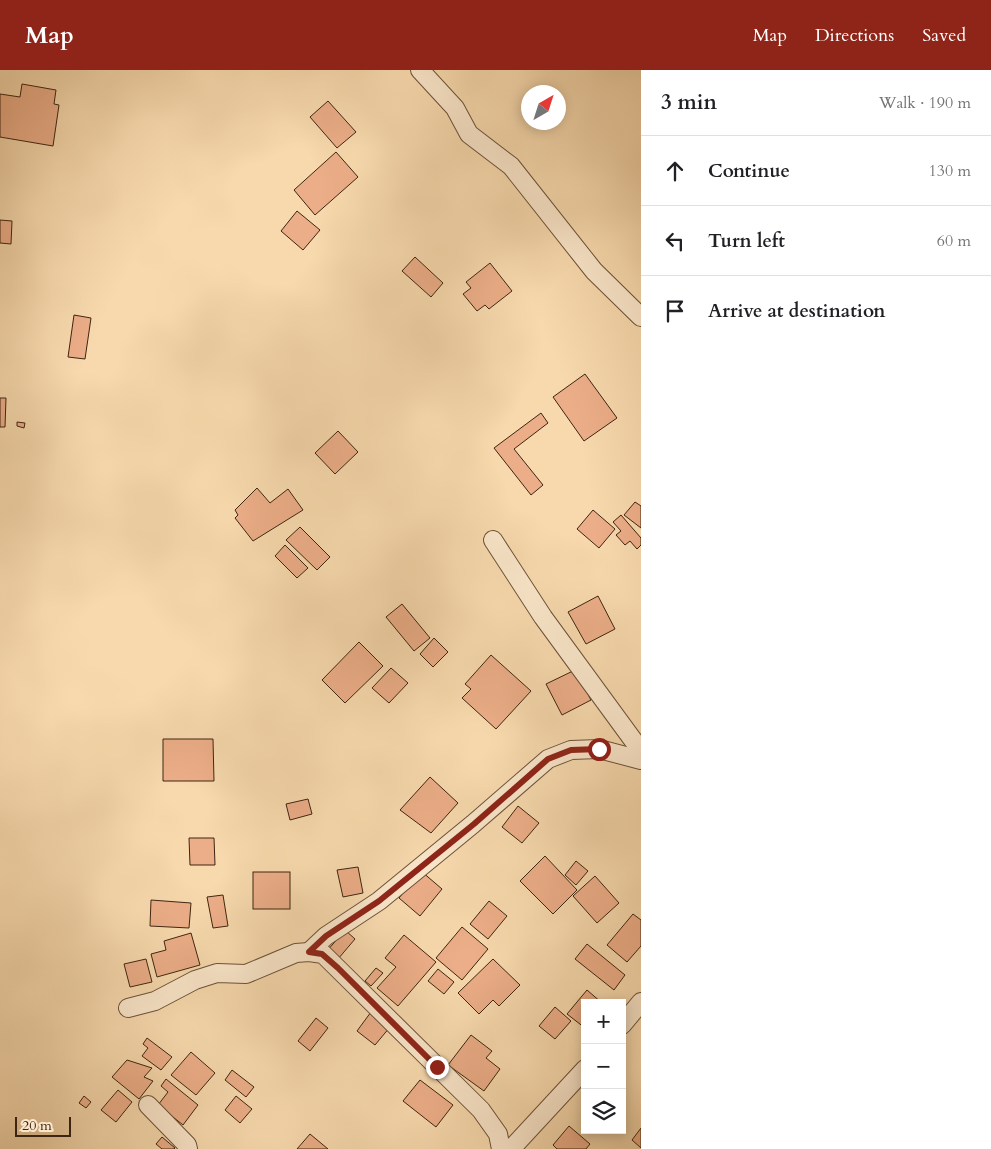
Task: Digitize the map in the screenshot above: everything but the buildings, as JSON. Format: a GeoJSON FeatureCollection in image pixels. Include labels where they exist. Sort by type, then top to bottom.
{"type":"FeatureCollection","features":[{"type":"Feature","properties":{"kind":"street"},"geometry":{"type":"LineString","coordinates":[[420,70],[455,108],[469,134],[511,166],[594,271],[641,317]]}},
{"type":"Feature","properties":{"kind":"street"},"geometry":{"type":"LineString","coordinates":[[493,540],[543,617],[641,751]]}},
{"type":"Feature","properties":{"kind":"street"},"geometry":{"type":"LineString","coordinates":[[309,952],[326,936],[379,901],[474,824],[548,759],[571,750],[599,749],[641,760]]}},
{"type":"Feature","properties":{"kind":"street"},"geometry":{"type":"LineString","coordinates":[[128,1008],[155,1001],[195,980],[217,973],[246,974],[296,953],[322,954],[481,1110],[498,1134],[501,1149]]}},
{"type":"Feature","properties":{"kind":"street"},"geometry":{"type":"LineString","coordinates":[[511,1149],[581,1073]]}},
{"type":"Feature","properties":{"kind":"street"},"geometry":{"type":"LineString","coordinates":[[148,1105],[187,1145],[188,1149]]}},
{"type":"Feature","properties":{"kind":"route"},"geometry":{"type":"LineString","coordinates":[[437,1067],[338,968],[322,954],[309,952],[326,936],[379,901],[474,824],[548,759],[571,750],[599,749]]}}]}
